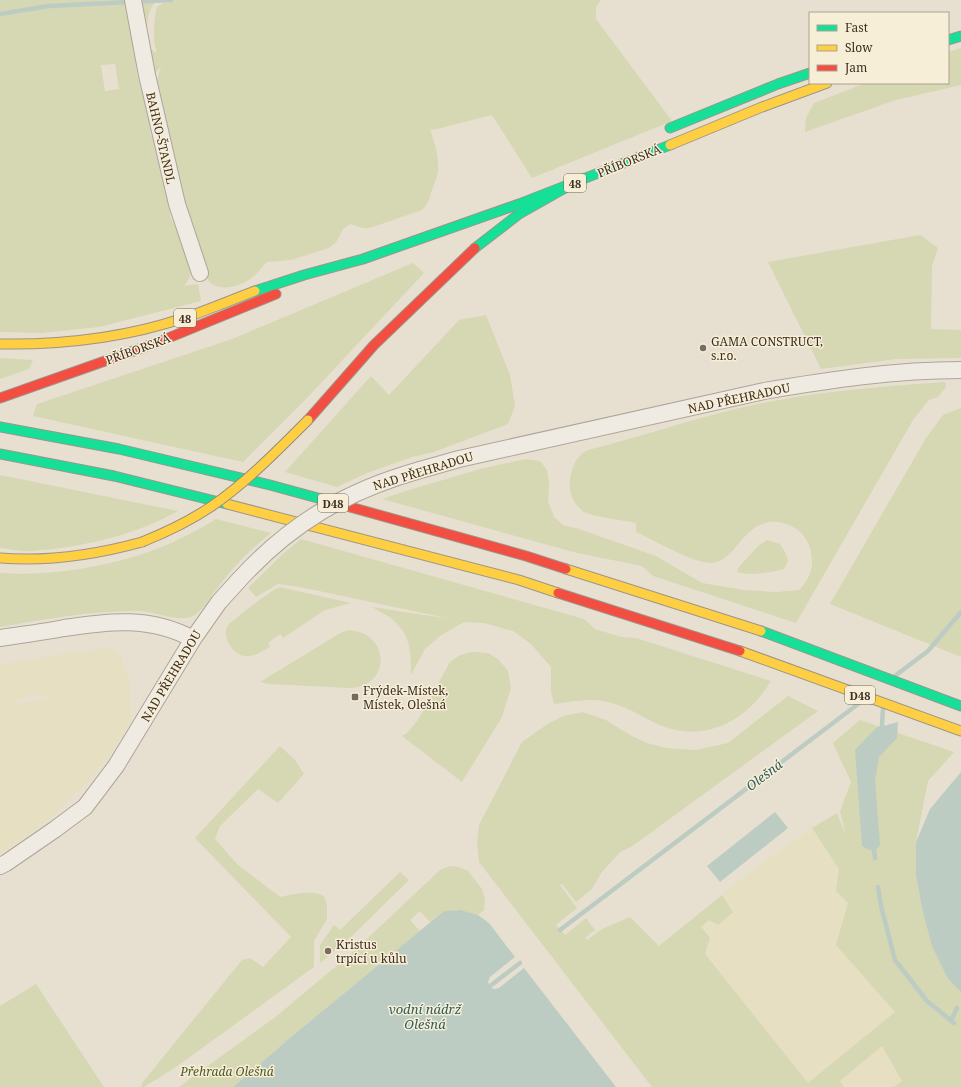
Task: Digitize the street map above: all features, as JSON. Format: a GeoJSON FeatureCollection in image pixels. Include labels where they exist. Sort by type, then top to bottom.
{"type":"FeatureCollection","features":[{"type":"Feature","properties":{"kind":"main road"},"geometry":{"type":"LineString","coordinates":[[949,40],[961,36]]}},
{"type":"Feature","properties":{"kind":"main road","name":"PŘÍBORSKÁ"},"geometry":{"type":"LineString","coordinates":[[661,132],[809,72]]}},
{"type":"Feature","properties":{"kind":"main road","name":"PŘÍBORSKÁ"},"geometry":{"type":"LineString","coordinates":[[363,259],[470,222],[572,184],[824,84]]}},
{"type":"Feature","properties":{"kind":"main road"},"geometry":{"type":"LineString","coordinates":[[0,558],[37,560],[63,559],[116,550],[142,542],[179,526],[214,505],[253,474],[308,420],[374,345],[472,250],[519,214],[572,184]]}},
{"type":"Feature","properties":{"kind":"main road","name":"PŘÍBORSKÁ"},"geometry":{"type":"LineString","coordinates":[[0,398],[156,342],[363,259],[462,214]]}},
{"type":"Feature","properties":{"kind":"main road","name":"48"},"geometry":{"type":"LineString","coordinates":[[0,344],[34,345],[67,343],[136,331],[184,318],[283,281],[363,259]]}},
{"type":"Feature","properties":{"kind":"main road","name":"D48"},"geometry":{"type":"LineString","coordinates":[[0,427],[119,450],[270,485],[526,556],[767,633],[961,706]]}},
{"type":"Feature","properties":{"kind":"main road","name":"D48"},"geometry":{"type":"LineString","coordinates":[[0,454],[114,476],[519,580],[759,657],[961,731]]}},
{"type":"Feature","properties":{"kind":"street","name":"BAHNO-ŠTANDL"},"geometry":{"type":"LineString","coordinates":[[133,4],[147,75],[177,204],[200,273]]}},
{"type":"Feature","properties":{"kind":"street","name":"NAD PŘEHRADOU"},"geometry":{"type":"LineString","coordinates":[[0,866],[54,830],[85,807],[116,766],[193,640],[219,602],[276,543],[319,512],[343,499],[377,484],[459,459],[764,391],[858,377],[961,370]]}},
{"type":"Feature","properties":{"kind":"street"},"geometry":{"type":"LineString","coordinates":[[0,638],[89,624],[135,622],[165,627],[179,632],[193,640]]}},
{"type":"Feature","properties":{"kind":"shaded area"},"geometry":{"type":"Polygon","coordinates":[[[109,648],[120,654],[130,682],[131,718],[127,728],[110,756],[90,780],[69,799],[57,813],[32,833],[0,854],[0,665],[73,652],[109,648]],[[30,695],[13,703],[33,702],[54,696],[30,695]]]}},
{"type":"Feature","properties":{"kind":"shaded area"},"geometry":{"type":"Polygon","coordinates":[[[812,828],[840,869],[836,891],[848,903],[836,945],[895,1012],[808,1083],[705,954],[710,938],[701,927],[708,920],[733,913],[722,895],[743,877],[812,828]]]}},
{"type":"Feature","properties":{"kind":"shaded area"},"geometry":{"type":"Polygon","coordinates":[[[882,1046],[902,1081],[894,1087],[844,1087],[840,1081],[882,1046]]]}},
{"type":"Feature","properties":{"kind":"green space"},"geometry":{"type":"Polygon","coordinates":[[[0,0],[126,0],[137,74],[151,123],[150,132],[154,142],[171,219],[177,229],[191,271],[190,277],[184,286],[198,284],[201,301],[99,327],[42,333],[0,332],[0,0]],[[115,64],[101,65],[105,91],[119,89],[115,64]]]}},
{"type":"Feature","properties":{"kind":"green space"},"geometry":{"type":"Polygon","coordinates":[[[138,0],[601,0],[596,7],[596,19],[672,121],[532,178],[492,115],[433,130],[430,129],[437,154],[438,170],[429,200],[422,210],[370,228],[363,228],[350,224],[343,229],[337,241],[329,248],[291,260],[267,262],[256,274],[245,282],[239,285],[222,287],[211,283],[205,274],[173,172],[156,84],[161,66],[155,74],[155,83],[138,0]],[[173,1],[156,2],[153,5],[149,15],[147,28],[148,45],[150,49],[157,53],[154,37],[156,10],[161,4],[173,1]]]}},
{"type":"Feature","properties":{"kind":"green space"},"geometry":{"type":"Polygon","coordinates":[[[961,48],[961,85],[896,100],[805,132],[806,118],[814,103],[863,84],[949,84],[949,52],[961,48]]]}},
{"type":"Feature","properties":{"kind":"green space"},"geometry":{"type":"Polygon","coordinates":[[[920,235],[938,248],[932,266],[931,329],[961,330],[961,358],[897,359],[821,369],[768,262],[920,235]]]}},
{"type":"Feature","properties":{"kind":"green space"},"geometry":{"type":"Polygon","coordinates":[[[413,263],[424,273],[306,399],[243,462],[33,416],[37,404],[232,339],[413,263]]]}},
{"type":"Feature","properties":{"kind":"green space"},"geometry":{"type":"Polygon","coordinates":[[[486,315],[510,375],[515,406],[508,424],[434,452],[412,457],[367,473],[337,487],[285,472],[371,376],[389,395],[459,320],[486,315]]]}},
{"type":"Feature","properties":{"kind":"green space"},"geometry":{"type":"Polygon","coordinates":[[[0,358],[33,360],[29,369],[0,379],[0,358]]]}},
{"type":"Feature","properties":{"kind":"green space"},"geometry":{"type":"Polygon","coordinates":[[[945,382],[946,387],[938,397],[929,400],[913,420],[796,623],[653,576],[642,566],[577,553],[382,499],[480,469],[526,459],[540,461],[547,470],[549,483],[548,501],[554,517],[563,525],[579,529],[656,556],[702,583],[744,590],[776,592],[799,590],[809,576],[812,568],[812,560],[807,541],[798,530],[793,527],[785,523],[776,522],[760,525],[745,536],[728,556],[720,561],[712,563],[695,560],[636,532],[636,523],[594,515],[580,509],[576,505],[570,490],[571,474],[576,460],[581,454],[588,450],[731,410],[841,391],[945,382]]]}},
{"type":"Feature","properties":{"kind":"green space"},"geometry":{"type":"Polygon","coordinates":[[[961,408],[961,657],[830,604],[926,438],[943,415],[961,408]]]}},
{"type":"Feature","properties":{"kind":"green space"},"geometry":{"type":"Polygon","coordinates":[[[0,475],[178,511],[144,527],[126,533],[107,539],[69,547],[31,551],[0,548],[0,475]]]}},
{"type":"Feature","properties":{"kind":"green space"},"geometry":{"type":"Polygon","coordinates":[[[216,519],[271,533],[239,562],[227,575],[203,608],[195,615],[176,618],[141,611],[106,612],[0,627],[0,573],[28,574],[55,572],[111,563],[165,546],[216,519]]]}},
{"type":"Feature","properties":{"kind":"green space"},"geometry":{"type":"Polygon","coordinates":[[[301,539],[584,619],[595,629],[621,637],[636,638],[771,681],[762,695],[751,706],[726,724],[711,729],[681,731],[665,727],[626,708],[605,701],[583,700],[554,704],[551,692],[551,667],[531,644],[513,631],[484,623],[464,622],[440,636],[425,649],[411,675],[410,653],[405,634],[401,628],[388,616],[372,607],[451,619],[300,587],[278,584],[256,597],[248,588],[284,553],[301,539]]]}},
{"type":"Feature","properties":{"kind":"green space"},"geometry":{"type":"Polygon","coordinates":[[[767,540],[780,544],[786,554],[788,561],[784,569],[760,574],[737,572],[738,568],[757,547],[767,540]]]}},
{"type":"Feature","properties":{"kind":"green space"},"geometry":{"type":"Polygon","coordinates":[[[279,587],[351,603],[325,610],[283,638],[280,634],[268,643],[270,647],[257,654],[244,656],[235,652],[227,638],[226,633],[229,624],[279,587]]]}},
{"type":"Feature","properties":{"kind":"green space"},"geometry":{"type":"Polygon","coordinates":[[[349,630],[363,633],[373,640],[379,650],[381,660],[379,670],[373,679],[363,686],[350,688],[269,684],[260,682],[342,632],[349,630]]]}},
{"type":"Feature","properties":{"kind":"green space"},"geometry":{"type":"Polygon","coordinates":[[[472,652],[488,653],[498,659],[508,671],[511,688],[502,717],[462,782],[402,736],[407,733],[418,720],[450,662],[460,655],[472,652]]]}},
{"type":"Feature","properties":{"kind":"green space"},"geometry":{"type":"Polygon","coordinates":[[[788,696],[818,711],[631,847],[620,852],[602,872],[592,889],[576,902],[562,884],[560,885],[577,908],[556,925],[565,935],[586,918],[595,930],[585,938],[587,940],[602,929],[630,917],[659,946],[722,895],[733,912],[718,925],[709,920],[701,927],[710,938],[705,954],[808,1083],[895,1012],[836,945],[848,903],[836,891],[839,869],[812,828],[837,813],[846,836],[840,811],[851,782],[833,743],[860,720],[954,752],[928,781],[916,842],[916,875],[922,908],[948,979],[961,992],[961,1087],[894,1087],[902,1081],[882,1046],[840,1081],[844,1087],[652,1087],[479,862],[477,843],[479,825],[522,742],[549,723],[564,716],[583,712],[606,720],[630,735],[647,743],[666,748],[696,750],[728,743],[788,696]]]}},
{"type":"Feature","properties":{"kind":"green space"},"geometry":{"type":"Polygon","coordinates":[[[280,746],[295,760],[304,774],[278,803],[258,789],[220,826],[215,839],[237,864],[280,897],[308,892],[324,896],[327,905],[327,919],[314,941],[314,967],[176,1067],[144,1087],[141,1087],[142,1083],[242,960],[250,958],[263,967],[291,937],[195,838],[280,746]]]}},
{"type":"Feature","properties":{"kind":"green space","name":"Přehrada Olešná"},"geometry":{"type":"Polygon","coordinates":[[[450,866],[459,867],[468,871],[482,889],[485,900],[484,910],[478,915],[461,910],[444,911],[430,922],[420,911],[410,920],[420,931],[291,1037],[233,1087],[179,1087],[278,1015],[353,952],[440,870],[450,866]]]}},
{"type":"Feature","properties":{"kind":"green space"},"geometry":{"type":"Polygon","coordinates":[[[400,872],[409,880],[352,936],[320,963],[320,945],[334,925],[340,930],[400,872]]]}},
{"type":"Feature","properties":{"kind":"green space"},"geometry":{"type":"Polygon","coordinates":[[[36,984],[104,1087],[0,1087],[0,1006],[36,984]]]}},
{"type":"Feature","properties":{"kind":"water"},"geometry":{"type":"Polygon","coordinates":[[[898,722],[897,738],[879,757],[875,781],[880,845],[877,849],[869,850],[862,846],[855,750],[876,728],[898,722]]]}},
{"type":"Feature","properties":{"kind":"water"},"geometry":{"type":"Polygon","coordinates":[[[961,772],[961,992],[948,979],[932,946],[922,908],[916,875],[916,842],[930,809],[961,772]]]}},
{"type":"Feature","properties":{"kind":"water"},"geometry":{"type":"Polygon","coordinates":[[[775,812],[788,828],[720,882],[707,866],[775,812]]]}},
{"type":"Feature","properties":{"kind":"water","name":"vodní nádrž Olešná"},"geometry":{"type":"Polygon","coordinates":[[[461,910],[478,915],[489,923],[515,957],[490,977],[488,982],[491,988],[499,988],[524,968],[616,1087],[233,1087],[291,1037],[444,911],[461,910]]]}},
{"type":"Feature","properties":{"kind":"waterway"},"geometry":{"type":"LineString","coordinates":[[0,14],[49,6],[171,0]]}},
{"type":"Feature","properties":{"kind":"waterway","name":"Olešná"},"geometry":{"type":"LineString","coordinates":[[896,675],[928,651],[961,612]]}},
{"type":"Feature","properties":{"kind":"waterway","name":"Olešná"},"geometry":{"type":"LineString","coordinates":[[560,930],[862,701]]}},
{"type":"Feature","properties":{"kind":"waterway"},"geometry":{"type":"LineString","coordinates":[[879,732],[882,726],[883,708]]}},
{"type":"Feature","properties":{"kind":"waterway"},"geometry":{"type":"LineString","coordinates":[[873,843],[875,858]]}},
{"type":"Feature","properties":{"kind":"waterway"},"geometry":{"type":"LineString","coordinates":[[878,887],[881,906],[895,960],[927,1001],[954,1023]]}},
{"type":"Feature","properties":{"kind":"waterway","name":"Olešná"},"geometry":{"type":"LineString","coordinates":[[485,990],[520,963]]}},
{"type":"Feature","properties":{"kind":"waterway"},"geometry":{"type":"LineString","coordinates":[[951,1021],[957,1008]]}},
{"type":"Feature","properties":{"kind":"traffic: fast"},"geometry":{"type":"LineString","coordinates":[[949,40],[961,36]]}},
{"type":"Feature","properties":{"kind":"traffic: fast"},"geometry":{"type":"LineString","coordinates":[[670,128],[778,84],[809,73]]}},
{"type":"Feature","properties":{"kind":"traffic: fast"},"geometry":{"type":"LineString","coordinates":[[363,259],[519,204],[670,145]]}},
{"type":"Feature","properties":{"kind":"traffic: fast"},"geometry":{"type":"LineString","coordinates":[[475,248],[519,214],[572,184]]}},
{"type":"Feature","properties":{"kind":"traffic: fast"},"geometry":{"type":"LineString","coordinates":[[255,291],[304,275],[363,259]]}},
{"type":"Feature","properties":{"kind":"traffic: fast"},"geometry":{"type":"LineString","coordinates":[[0,427],[119,449],[270,485],[325,500]]}},
{"type":"Feature","properties":{"kind":"traffic: fast"},"geometry":{"type":"LineString","coordinates":[[0,454],[114,476],[227,504]]}},
{"type":"Feature","properties":{"kind":"traffic: fast"},"geometry":{"type":"LineString","coordinates":[[761,631],[961,706]]}},
{"type":"Feature","properties":{"kind":"traffic: slow"},"geometry":{"type":"LineString","coordinates":[[670,145],[762,107],[824,84]]}},
{"type":"Feature","properties":{"kind":"traffic: slow"},"geometry":{"type":"LineString","coordinates":[[0,344],[47,343],[93,339],[139,331],[184,318],[255,291]]}},
{"type":"Feature","properties":{"kind":"traffic: slow"},"geometry":{"type":"LineString","coordinates":[[142,542],[187,521],[212,506],[262,465],[308,420]]}},
{"type":"Feature","properties":{"kind":"traffic: slow"},"geometry":{"type":"LineString","coordinates":[[227,504],[519,580],[558,593]]}},
{"type":"Feature","properties":{"kind":"traffic: slow"},"geometry":{"type":"LineString","coordinates":[[0,558],[36,559],[72,556],[107,551],[142,542]]}},
{"type":"Feature","properties":{"kind":"traffic: slow"},"geometry":{"type":"LineString","coordinates":[[566,569],[761,631]]}},
{"type":"Feature","properties":{"kind":"traffic: slow"},"geometry":{"type":"LineString","coordinates":[[740,651],[961,731]]}},
{"type":"Feature","properties":{"kind":"traffic: jam"},"geometry":{"type":"LineString","coordinates":[[308,420],[374,345],[475,248]]}},
{"type":"Feature","properties":{"kind":"traffic: jam"},"geometry":{"type":"LineString","coordinates":[[0,398],[156,343],[276,294]]}},
{"type":"Feature","properties":{"kind":"traffic: jam"},"geometry":{"type":"LineString","coordinates":[[325,500],[526,556],[566,569]]}},
{"type":"Feature","properties":{"kind":"traffic: jam"},"geometry":{"type":"LineString","coordinates":[[558,593],[740,651]]}},
{"type":"Feature","properties":{"kind":"place","name":"GAMA CONSTRUCT, s.r.o."},"geometry":{"type":"Point","coordinates":[703,348]}},
{"type":"Feature","properties":{"kind":"place","name":"Frýdek-Místek, Místek, Olešná"},"geometry":{"type":"Point","coordinates":[355,697]}},
{"type":"Feature","properties":{"kind":"place","name":"Kristus trpící u kůlu"},"geometry":{"type":"Point","coordinates":[328,951]}}]}
